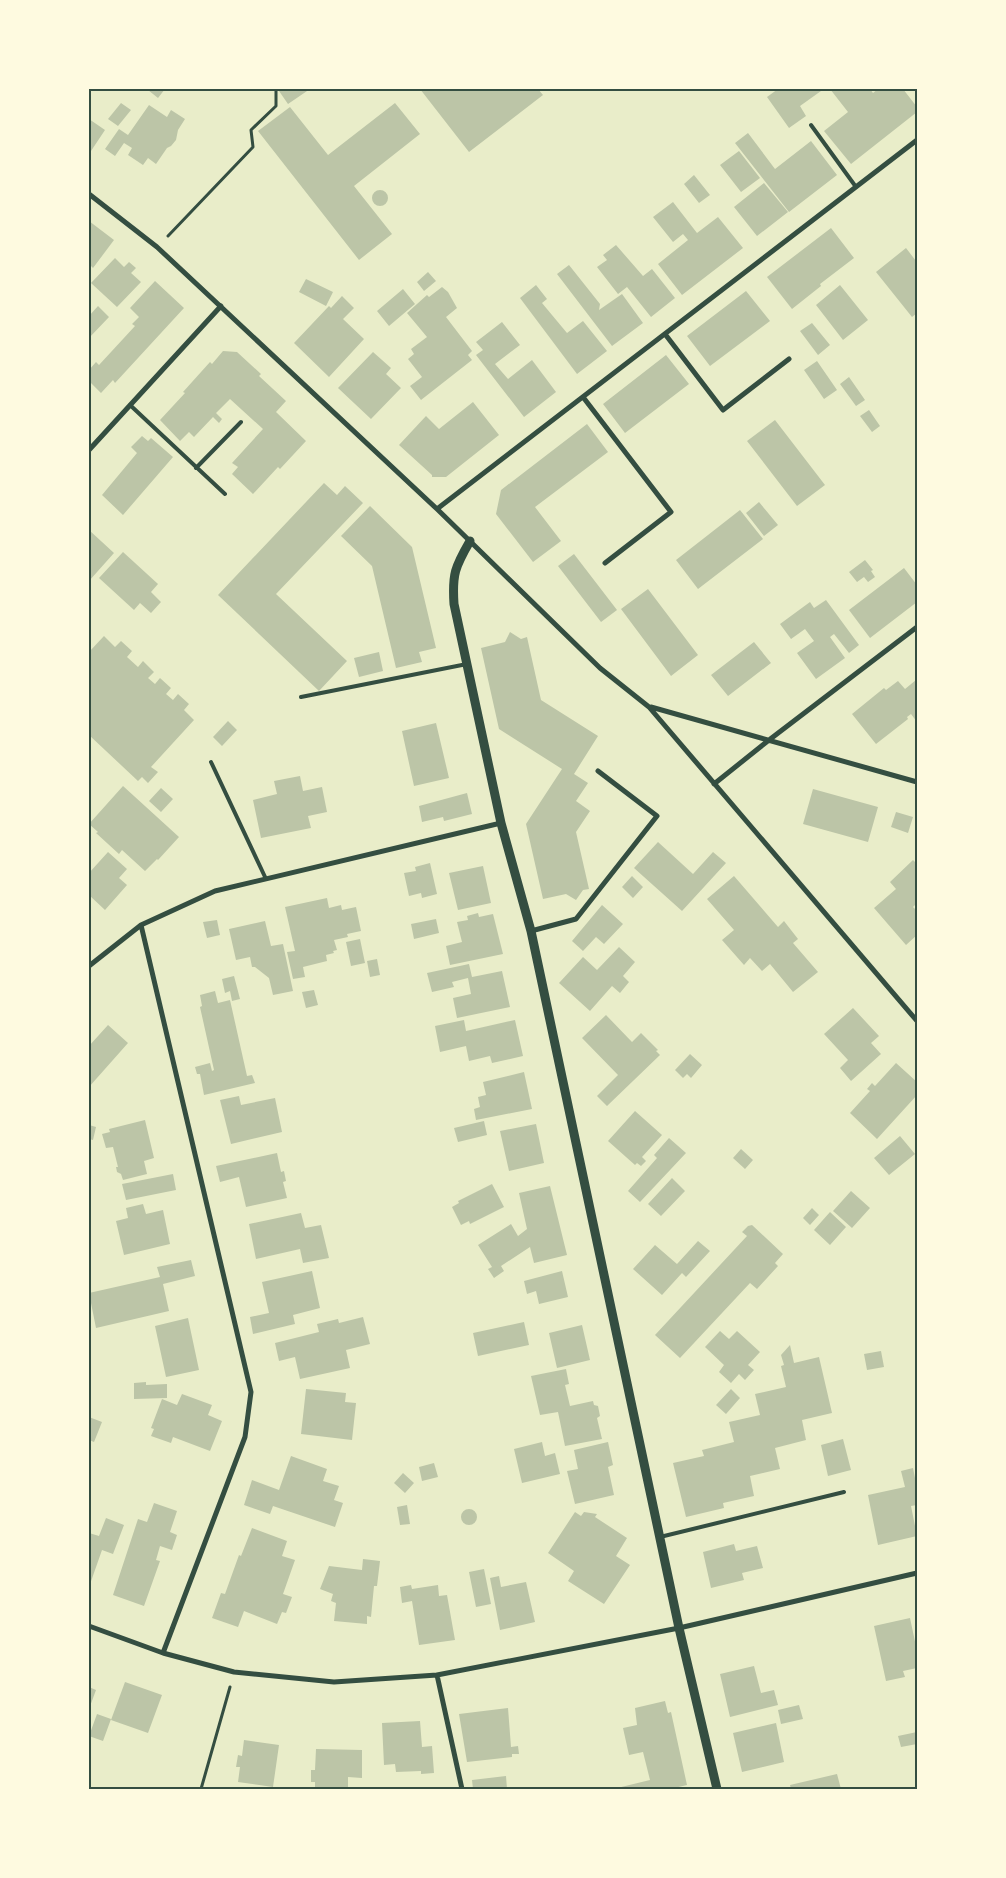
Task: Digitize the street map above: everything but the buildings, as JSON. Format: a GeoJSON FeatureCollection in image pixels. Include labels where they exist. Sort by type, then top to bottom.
{"type":"FeatureCollection","features":[{"type":"Feature","properties":{"kind":"street"},"geometry":{"type":"LineString","coordinates":[[437,509],[917,140]]}},
{"type":"Feature","properties":{"kind":"street"},"geometry":{"type":"LineString","coordinates":[[89,194],[157,247],[437,509],[600,668],[649,707],[917,1021]]}},
{"type":"Feature","properties":{"kind":"street"},"geometry":{"type":"LineString","coordinates":[[89,450],[221,306]]}},
{"type":"Feature","properties":{"kind":"street"},"geometry":{"type":"LineString","coordinates":[[665,334],[723,410],[790,359]]}},
{"type":"Feature","properties":{"kind":"street"},"geometry":{"type":"LineString","coordinates":[[583,397],[671,512],[605,563]]}},
{"type":"Feature","properties":{"kind":"street"},"geometry":{"type":"LineString","coordinates":[[470,541],[459,561],[452,581],[454,604],[500,823],[531,931],[679,1628],[717,1789]]}},
{"type":"Feature","properties":{"kind":"street"},"geometry":{"type":"LineString","coordinates":[[714,784],[768,740],[917,627]]}},
{"type":"Feature","properties":{"kind":"street"},"geometry":{"type":"LineString","coordinates":[[649,707],[917,782]]}},
{"type":"Feature","properties":{"kind":"street"},"geometry":{"type":"LineString","coordinates":[[531,931],[576,919],[657,816],[598,772]]}},
{"type":"Feature","properties":{"kind":"street"},"geometry":{"type":"LineString","coordinates":[[89,966],[141,925],[215,891],[500,823]]}},
{"type":"Feature","properties":{"kind":"street"},"geometry":{"type":"LineString","coordinates":[[141,925],[251,1392],[245,1438],[163,1653]]}},
{"type":"Feature","properties":{"kind":"street"},"geometry":{"type":"LineString","coordinates":[[89,1626],[163,1653],[234,1672],[334,1682],[437,1675],[679,1628],[917,1573]]}},
{"type":"Feature","properties":{"kind":"street"},"geometry":{"type":"LineString","coordinates":[[437,1675],[462,1789]]}},
{"type":"Feature","properties":{"kind":"lane"},"geometry":{"type":"LineString","coordinates":[[811,125],[856,187]]}},
{"type":"Feature","properties":{"kind":"lane"},"geometry":{"type":"LineString","coordinates":[[130,405],[225,494]]}},
{"type":"Feature","properties":{"kind":"lane"},"geometry":{"type":"LineString","coordinates":[[196,468],[241,422]]}},
{"type":"Feature","properties":{"kind":"lane"},"geometry":{"type":"LineString","coordinates":[[301,697],[467,664]]}},
{"type":"Feature","properties":{"kind":"lane"},"geometry":{"type":"LineString","coordinates":[[211,762],[266,879]]}},
{"type":"Feature","properties":{"kind":"lane"},"geometry":{"type":"LineString","coordinates":[[660,1537],[844,1492]]}},
{"type":"Feature","properties":{"kind":"path"},"geometry":{"type":"LineString","coordinates":[[157,247],[253,147],[251,130],[276,106],[276,89]]}},
{"type":"Feature","properties":{"kind":"path"},"geometry":{"type":"LineString","coordinates":[[201,1789],[234,1672]]}}]}
